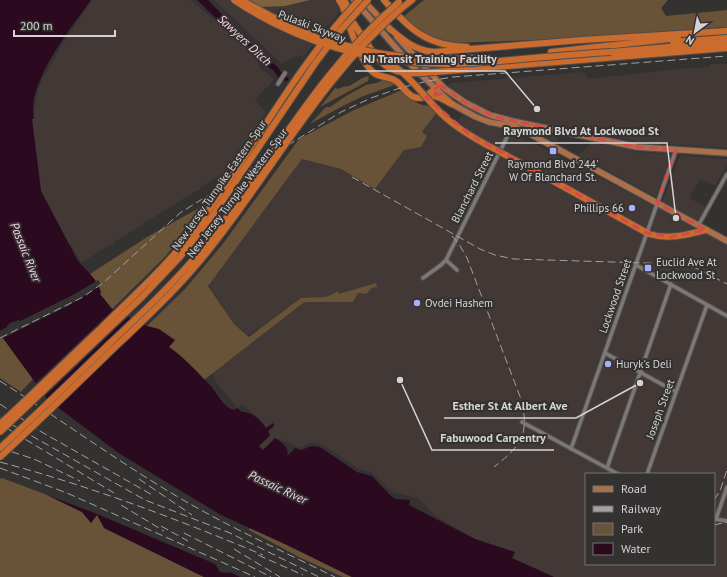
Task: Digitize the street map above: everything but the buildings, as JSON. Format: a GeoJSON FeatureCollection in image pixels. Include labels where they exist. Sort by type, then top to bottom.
{"type":"FeatureCollection","features":[{"type":"Feature","properties":{"kind":"highway","name":"Pulaski Skyway"},"geometry":{"type":"LineString","coordinates":[[234,0],[265,18],[304,37],[380,59],[447,64],[608,48]]}},
{"type":"Feature","properties":{"kind":"highway","name":"Pulaski Skyway"},"geometry":{"type":"LineString","coordinates":[[242,0],[285,24],[319,37],[354,48],[390,55],[426,59],[456,59],[608,48],[626,50]]}},
{"type":"Feature","properties":{"kind":"highway"},"geometry":{"type":"LineString","coordinates":[[339,0],[371,50],[389,68],[402,73],[412,74],[727,47]]}},
{"type":"Feature","properties":{"kind":"highway"},"geometry":{"type":"LineString","coordinates":[[344,0],[380,59],[401,71],[437,109],[455,125],[475,138],[647,233],[660,237],[670,237],[684,236],[706,230]]}},
{"type":"Feature","properties":{"kind":"highway","name":"New Jersey Turnpike Eastern Spur"},"geometry":{"type":"LineString","coordinates":[[0,424],[141,289],[177,252],[210,208],[314,54],[359,0]]}},
{"type":"Feature","properties":{"kind":"highway"},"geometry":{"type":"LineString","coordinates":[[364,0],[390,29],[415,47],[431,52],[450,52],[523,44]]}},
{"type":"Feature","properties":{"kind":"highway"},"geometry":{"type":"LineString","coordinates":[[384,0],[411,29],[423,37],[435,42],[466,47],[727,32]]}},
{"type":"Feature","properties":{"kind":"highway","name":"New Jersey Turnpike Western Spur"},"geometry":{"type":"LineString","coordinates":[[0,448],[148,307],[183,271],[216,231],[334,68],[363,36],[401,3],[412,0]]}},
{"type":"Feature","properties":{"kind":"highway","name":"New Jersey Turnpike Eastern Spur"},"geometry":{"type":"LineString","coordinates":[[0,432],[145,294],[180,258],[213,215],[327,47],[349,20],[368,3]]}},
{"type":"Feature","properties":{"kind":"highway","name":"New Jersey Turnpike Western Spur"},"geometry":{"type":"LineString","coordinates":[[0,457],[186,278],[225,230],[334,79],[401,3]]}},
{"type":"Feature","properties":{"kind":"highway"},"geometry":{"type":"LineString","coordinates":[[343,7],[359,51],[369,69],[378,75],[397,81],[411,96],[416,98],[435,96],[452,104]]}},
{"type":"Feature","properties":{"kind":"highway"},"geometry":{"type":"LineString","coordinates":[[608,48],[727,32]]}},
{"type":"Feature","properties":{"kind":"highway"},"geometry":{"type":"LineString","coordinates":[[608,48],[727,38]]}},
{"type":"Feature","properties":{"kind":"highway"},"geometry":{"type":"LineString","coordinates":[[626,50],[727,42]]}},
{"type":"Feature","properties":{"kind":"highway"},"geometry":{"type":"LineString","coordinates":[[626,50],[727,47]]}},
{"type":"Feature","properties":{"kind":"highway"},"geometry":{"type":"LineString","coordinates":[[421,98],[438,87]]}},
{"type":"Feature","properties":{"kind":"main road"},"geometry":{"type":"LineString","coordinates":[[354,0],[406,60],[438,87],[479,110],[532,135],[727,241]]}},
{"type":"Feature","properties":{"kind":"main road"},"geometry":{"type":"LineString","coordinates":[[390,29],[452,104],[476,117],[493,123],[511,124],[637,147],[727,153]]}},
{"type":"Feature","properties":{"kind":"street"},"geometry":{"type":"LineString","coordinates":[[278,84],[285,73]]}},
{"type":"Feature","properties":{"kind":"street","name":"Blanchard Street"},"geometry":{"type":"LineString","coordinates":[[423,278],[446,260],[509,133],[511,124]]}},
{"type":"Feature","properties":{"kind":"street","name":"Lockwood Street"},"geometry":{"type":"LineString","coordinates":[[571,448],[676,150]]}},
{"type":"Feature","properties":{"kind":"street"},"geometry":{"type":"LineString","coordinates":[[698,226],[727,174]]}},
{"type":"Feature","properties":{"kind":"street"},"geometry":{"type":"LineString","coordinates":[[446,260],[457,270]]}},
{"type":"Feature","properties":{"kind":"street"},"geometry":{"type":"LineString","coordinates":[[636,265],[727,316]]}},
{"type":"Feature","properties":{"kind":"street"},"geometry":{"type":"LineString","coordinates":[[607,468],[671,284]]}},
{"type":"Feature","properties":{"kind":"street","name":"Joseph Street"},"geometry":{"type":"LineString","coordinates":[[647,473],[707,305]]}},
{"type":"Feature","properties":{"kind":"street"},"geometry":{"type":"LineString","coordinates":[[605,354],[676,392]]}},
{"type":"Feature","properties":{"kind":"street"},"geometry":{"type":"LineString","coordinates":[[522,422],[616,473]]}},
{"type":"Feature","properties":{"kind":"street"},"geometry":{"type":"LineString","coordinates":[[727,486],[715,519],[727,521]]}},
{"type":"Feature","properties":{"kind":"highlighted area"},"geometry":{"type":"Polygon","coordinates":[[[440,85],[470,106],[500,118],[637,147],[676,150],[657,203],[706,230],[670,237],[647,233],[469,134],[426,97],[441,94],[435,89],[440,85]]]}},
{"type":"Feature","properties":{"kind":"shaded area"},"geometry":{"type":"Polygon","coordinates":[[[92,0],[191,0],[253,52],[261,69],[274,79],[255,101],[266,112],[256,129],[244,143],[232,168],[200,188],[201,189],[198,191],[197,190],[113,243],[114,244],[112,246],[111,244],[81,263],[71,244],[69,245],[41,191],[32,119],[34,118],[38,89],[42,80],[63,43],[92,0]]]}},
{"type":"Feature","properties":{"kind":"shaded area"},"geometry":{"type":"Polygon","coordinates":[[[214,0],[247,0],[285,6],[310,0],[334,0],[340,11],[303,57],[298,55],[282,64],[214,0]]]}},
{"type":"Feature","properties":{"kind":"shaded area"},"geometry":{"type":"Polygon","coordinates":[[[247,0],[310,0],[285,6],[260,7],[247,0]]]}},
{"type":"Feature","properties":{"kind":"shaded area"},"geometry":{"type":"Polygon","coordinates":[[[710,64],[727,64],[727,148],[639,142],[507,116],[466,100],[467,97],[465,96],[464,98],[446,86],[452,83],[584,72],[588,79],[709,67],[710,64]]]}},
{"type":"Feature","properties":{"kind":"shaded area"},"geometry":{"type":"Polygon","coordinates":[[[437,112],[454,127],[462,115],[478,123],[512,132],[660,209],[680,155],[727,159],[727,165],[715,186],[700,179],[689,198],[708,208],[699,225],[727,241],[727,577],[554,577],[512,558],[514,552],[475,539],[434,515],[417,497],[414,498],[392,492],[371,472],[359,469],[326,447],[317,443],[312,442],[299,448],[288,442],[275,438],[263,450],[259,447],[270,435],[268,431],[274,427],[266,428],[261,420],[244,406],[242,405],[237,408],[215,381],[212,373],[267,331],[259,329],[248,335],[234,324],[208,284],[302,159],[341,169],[375,189],[404,150],[422,133],[437,112]]]}},
{"type":"Feature","properties":{"kind":"shaded area"},"geometry":{"type":"Polygon","coordinates":[[[536,132],[559,136],[556,143],[536,132]]]}},
{"type":"Feature","properties":{"kind":"shaded area"},"geometry":{"type":"Polygon","coordinates":[[[591,142],[639,152],[671,154],[656,197],[579,155],[591,142]]]}},
{"type":"Feature","properties":{"kind":"green space"},"geometry":{"type":"Polygon","coordinates":[[[424,0],[668,0],[661,8],[666,16],[727,10],[727,27],[536,40],[453,43],[421,33],[403,17],[424,0]]]}},
{"type":"Feature","properties":{"kind":"green space"},"geometry":{"type":"Polygon","coordinates":[[[369,76],[368,81],[320,107],[335,88],[339,89],[349,86],[369,76]]]}},
{"type":"Feature","properties":{"kind":"green space"},"geometry":{"type":"Polygon","coordinates":[[[383,80],[397,84],[361,97],[310,124],[326,107],[330,107],[366,85],[383,80]]]}},
{"type":"Feature","properties":{"kind":"green space"},"geometry":{"type":"Polygon","coordinates":[[[402,90],[415,102],[422,105],[431,106],[437,112],[422,132],[427,136],[421,147],[404,150],[375,189],[341,169],[302,159],[208,286],[234,324],[249,337],[301,298],[325,297],[338,291],[339,294],[376,283],[377,287],[372,288],[366,294],[358,293],[353,302],[303,303],[204,380],[169,347],[175,340],[147,326],[185,289],[222,245],[299,139],[354,110],[402,90]]]}},
{"type":"Feature","properties":{"kind":"green space"},"geometry":{"type":"Polygon","coordinates":[[[206,204],[165,257],[112,309],[100,294],[90,274],[147,237],[206,204]]]}},
{"type":"Feature","properties":{"kind":"green space"},"geometry":{"type":"Polygon","coordinates":[[[0,334],[33,379],[21,392],[0,378],[0,334]]]}},
{"type":"Feature","properties":{"kind":"green space"},"geometry":{"type":"Polygon","coordinates":[[[2,478],[47,495],[82,512],[91,523],[97,514],[104,528],[204,577],[0,577],[0,479],[2,478]]]}},
{"type":"Feature","properties":{"kind":"green space"},"geometry":{"type":"Polygon","coordinates":[[[250,528],[352,577],[343,577],[299,557],[249,530],[250,528]]]}},
{"type":"Feature","properties":{"kind":"water","name":"Passaic River"},"geometry":{"type":"Polygon","coordinates":[[[0,0],[91,0],[62,40],[43,73],[33,105],[34,119],[32,119],[41,191],[78,261],[94,279],[101,292],[100,294],[112,309],[147,326],[159,329],[175,340],[169,347],[196,370],[227,406],[234,410],[237,408],[242,412],[253,415],[266,428],[273,423],[274,426],[268,431],[270,435],[259,446],[263,450],[275,438],[286,448],[288,453],[287,456],[295,448],[301,450],[312,446],[320,447],[357,472],[372,476],[392,497],[396,499],[410,500],[409,505],[475,539],[515,552],[512,558],[554,577],[352,577],[221,515],[120,454],[48,400],[0,334],[0,0]]]}},
{"type":"Feature","properties":{"kind":"water","name":"Sawyers Ditch"},"geometry":{"type":"Polygon","coordinates":[[[197,0],[208,0],[234,27],[249,39],[253,46],[265,58],[277,66],[289,79],[285,81],[278,77],[273,70],[262,63],[252,50],[238,36],[236,36],[236,34],[222,24],[197,0]]]}},
{"type":"Feature","properties":{"kind":"water"},"geometry":{"type":"Polygon","coordinates":[[[47,495],[97,514],[215,564],[220,572],[230,572],[240,577],[204,577],[104,528],[97,515],[91,523],[82,512],[47,495]]]}},
{"type":"Feature","properties":{"kind":"pier"},"geometry":{"type":"Polygon","coordinates":[[[98,280],[101,285],[68,306],[1,339],[0,331],[7,327],[10,323],[20,321],[75,294],[98,280]]]}},
{"type":"Feature","properties":{"kind":"pier"},"geometry":{"type":"Polygon","coordinates":[[[115,308],[130,315],[43,398],[34,385],[115,308]]]}},
{"type":"Feature","properties":{"kind":"railway"},"geometry":{"type":"LineString","coordinates":[[0,338],[83,297],[103,283],[180,213],[341,112],[371,98],[400,88],[453,77],[727,56]]}},
{"type":"Feature","properties":{"kind":"railway"},"geometry":{"type":"LineString","coordinates":[[352,177],[480,249],[495,255],[514,259],[679,264],[696,268],[727,284]]}},
{"type":"Feature","properties":{"kind":"railway"},"geometry":{"type":"LineString","coordinates":[[452,236],[459,244],[467,258],[521,399],[524,411],[524,430],[521,438],[511,452],[494,467]]}},
{"type":"Feature","properties":{"kind":"railway"},"geometry":{"type":"LineString","coordinates":[[0,381],[178,497],[236,529],[335,577]]}},
{"type":"Feature","properties":{"kind":"railway"},"geometry":{"type":"LineString","coordinates":[[0,404],[40,431],[154,496]]}},
{"type":"Feature","properties":{"kind":"railway"},"geometry":{"type":"LineString","coordinates":[[0,418],[145,500],[230,533],[319,577]]}},
{"type":"Feature","properties":{"kind":"railway"},"geometry":{"type":"LineString","coordinates":[[5,427],[114,493]]}},
{"type":"Feature","properties":{"kind":"railway"},"geometry":{"type":"LineString","coordinates":[[0,448],[34,459],[80,481]]}},
{"type":"Feature","properties":{"kind":"railway"},"geometry":{"type":"LineString","coordinates":[[0,462],[100,492],[263,555]]}},
{"type":"Feature","properties":{"kind":"railway"},"geometry":{"type":"LineString","coordinates":[[0,468],[67,493],[255,577]]}},
{"type":"Feature","properties":{"kind":"railway"},"geometry":{"type":"LineString","coordinates":[[715,498],[720,491],[727,470]]}},
{"type":"Feature","properties":{"kind":"railway"},"geometry":{"type":"LineString","coordinates":[[139,479],[192,515]]}},
{"type":"Feature","properties":{"kind":"railway"},"geometry":{"type":"LineString","coordinates":[[121,505],[164,531]]}},
{"type":"Feature","properties":{"kind":"railway"},"geometry":{"type":"LineString","coordinates":[[715,525],[727,522]]}},
{"type":"Feature","properties":{"kind":"railway"},"geometry":{"type":"LineString","coordinates":[[161,526],[188,541]]}},
{"type":"Feature","properties":{"kind":"railway"},"geometry":{"type":"LineString","coordinates":[[184,533],[271,577]]}},
{"type":"Feature","properties":{"kind":"railway"},"geometry":{"type":"LineString","coordinates":[[234,549],[280,577]]}},
{"type":"Feature","properties":{"kind":"railway"},"geometry":{"type":"LineString","coordinates":[[258,555],[303,575]]}},
{"type":"Feature","properties":{"kind":"place","name":"NJ Transit Training Facility"},"geometry":{"type":"Point","coordinates":[537,109]}},
{"type":"Feature","properties":{"kind":"place","name":"Raymond Blvd 244' W Of Blanchard St."},"geometry":{"type":"Point","coordinates":[553,151]}},
{"type":"Feature","properties":{"kind":"place","name":"Phillips 66"},"geometry":{"type":"Point","coordinates":[632,208]}},
{"type":"Feature","properties":{"kind":"place","name":"Raymond Blvd At Lockwood St"},"geometry":{"type":"Point","coordinates":[676,218]}},
{"type":"Feature","properties":{"kind":"place","name":"Euclid Ave At Lockwood St"},"geometry":{"type":"Point","coordinates":[648,268]}},
{"type":"Feature","properties":{"kind":"place","name":"Ovdei Hashem"},"geometry":{"type":"Point","coordinates":[417,303]}},
{"type":"Feature","properties":{"kind":"place","name":"Huryk's Deli"},"geometry":{"type":"Point","coordinates":[608,364]}},
{"type":"Feature","properties":{"kind":"place","name":"Fabuwood Carpentry"},"geometry":{"type":"Point","coordinates":[400,380]}},
{"type":"Feature","properties":{"kind":"place","name":"Esther St At Albert Ave"},"geometry":{"type":"Point","coordinates":[640,383]}}]}
